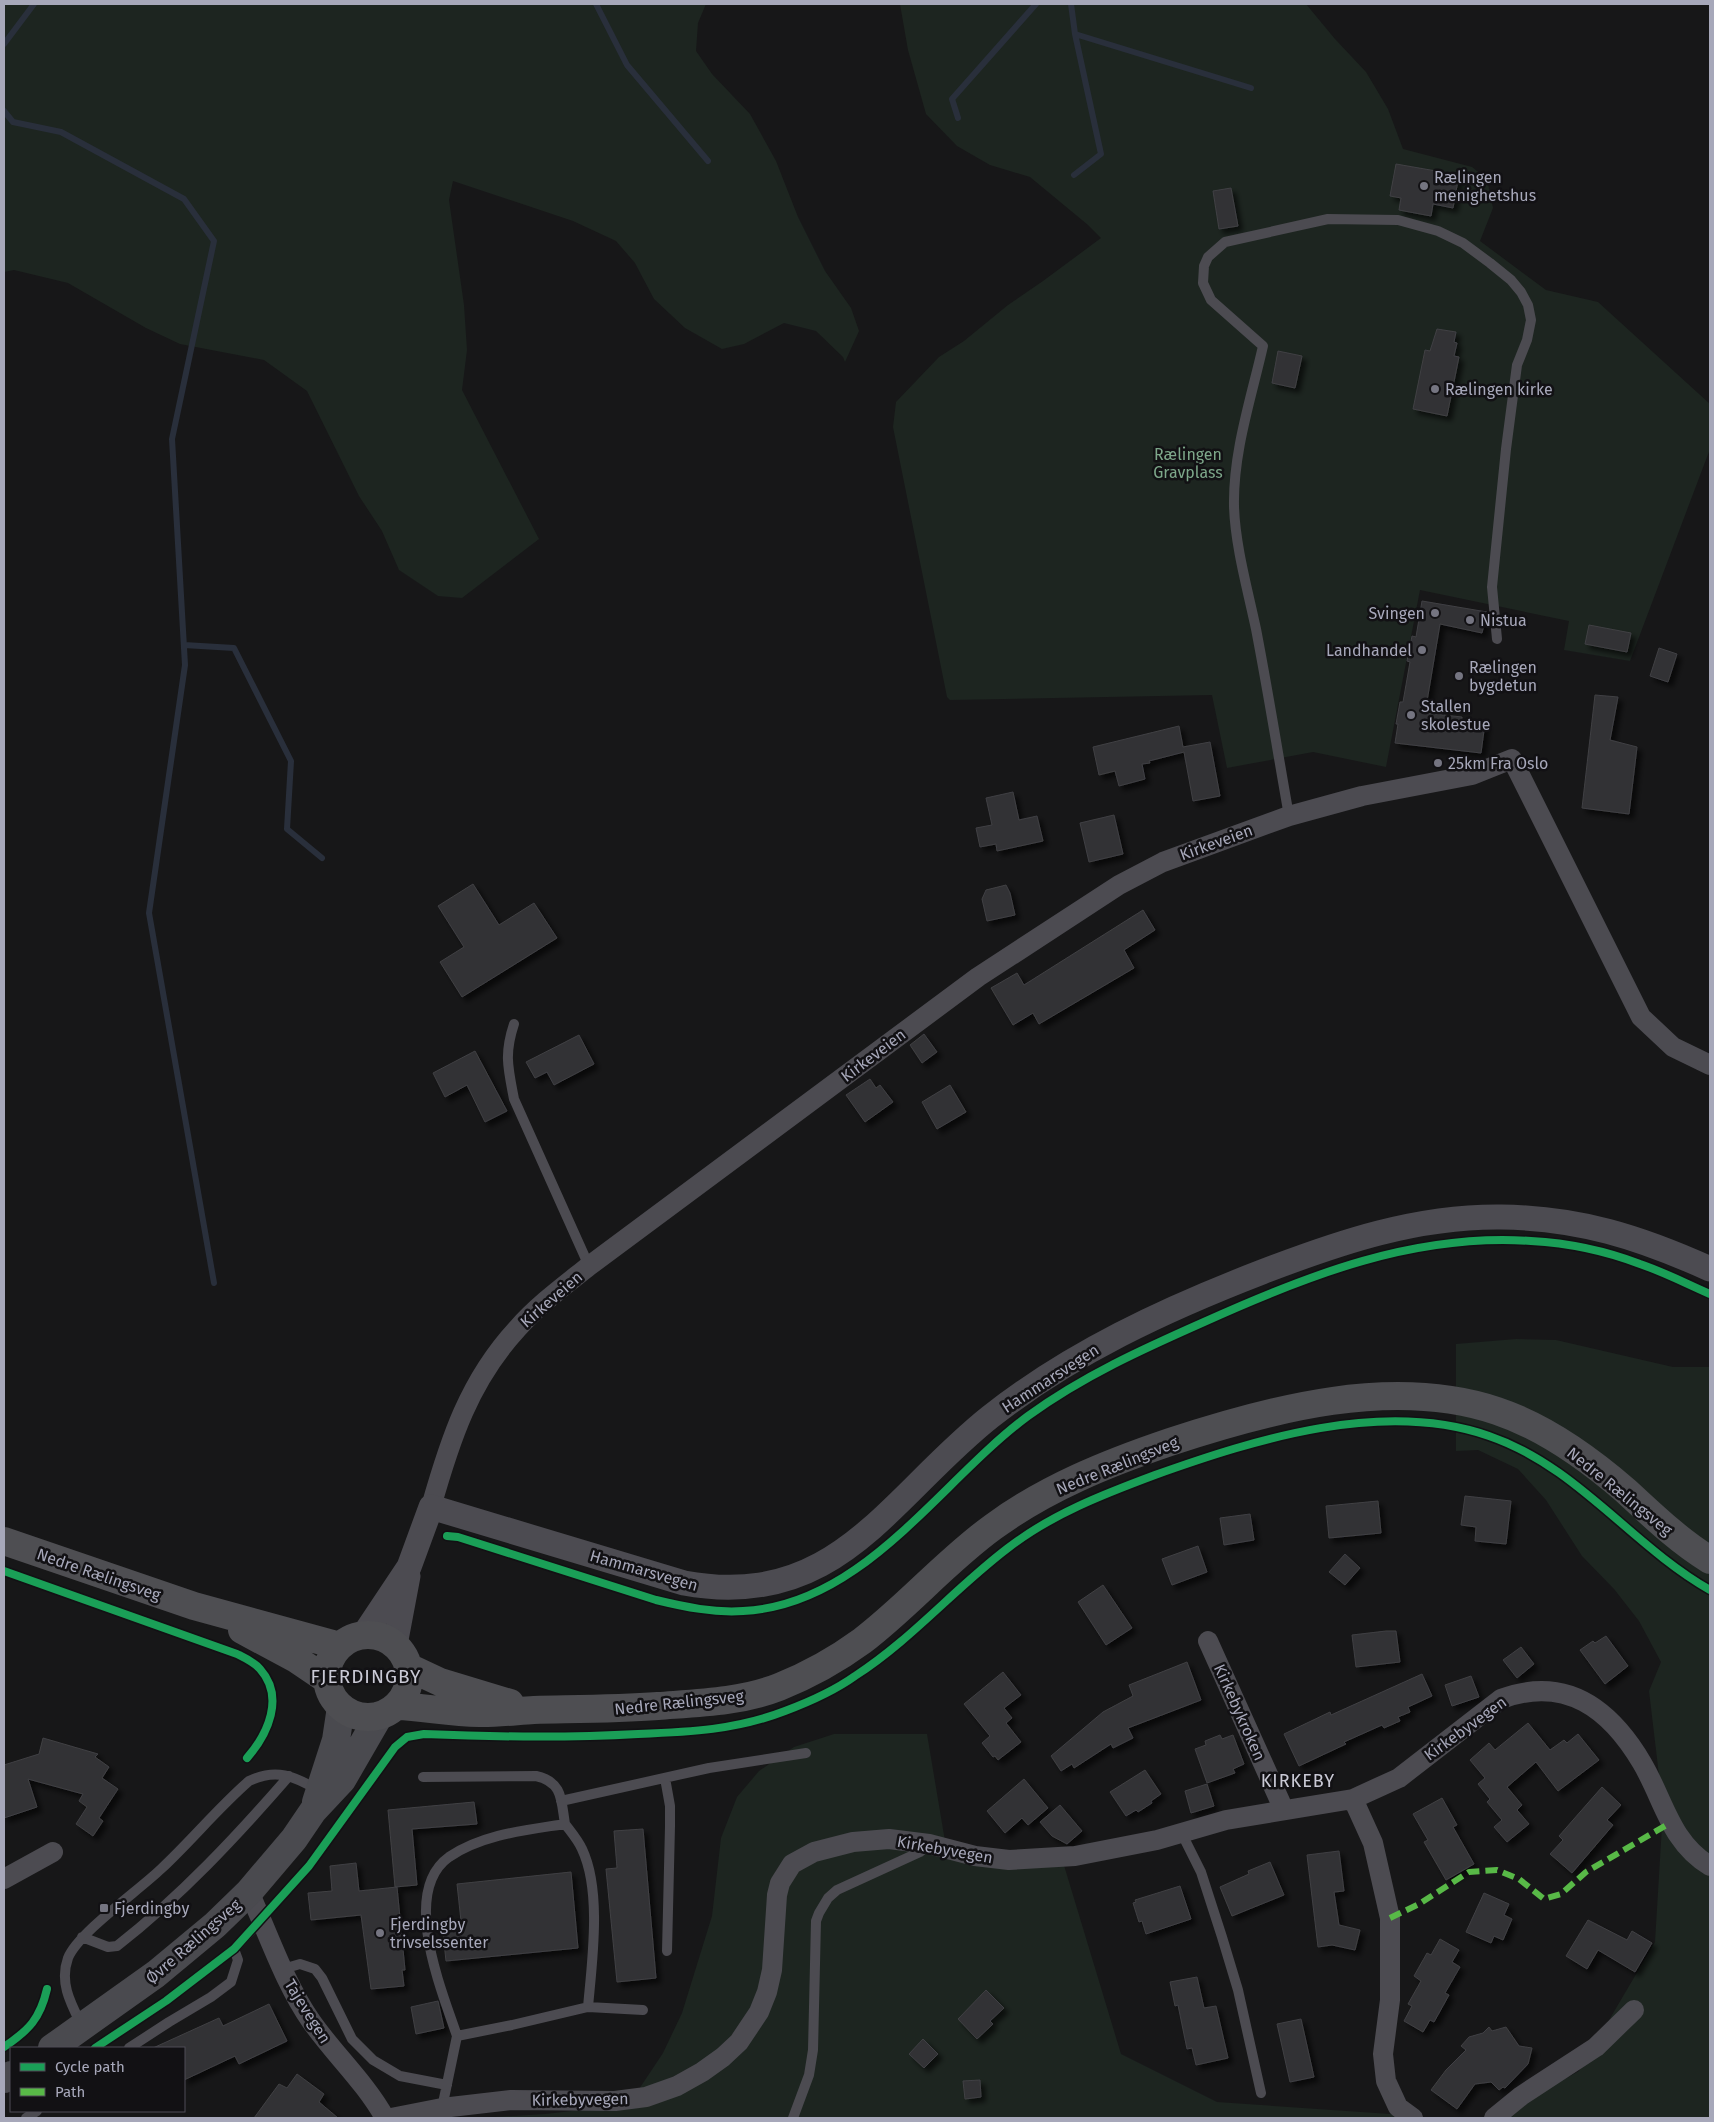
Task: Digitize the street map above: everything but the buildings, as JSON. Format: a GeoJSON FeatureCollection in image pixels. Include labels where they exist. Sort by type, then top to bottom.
{"type":"FeatureCollection","features":[{"type":"Feature","properties":{"kind":"main road","name":"Nedre Rælingsveg"},"geometry":{"type":"LineString","coordinates":[[388,1711],[481,1714],[535,1710],[604,1709],[686,1704],[737,1698],[775,1688],[820,1668],[857,1645],[892,1616],[971,1544],[994,1526],[1046,1493],[1114,1463],[1186,1437],[1244,1418],[1317,1404],[1395,1396],[1422,1397],[1460,1402],[1500,1412],[1542,1431],[1588,1461],[1627,1492],[1669,1531],[1710,1560]]}},
{"type":"Feature","properties":{"kind":"main road","name":"Nedre Rælingsveg"},"geometry":{"type":"LineString","coordinates":[[4,1541],[194,1606],[352,1641]]}},
{"type":"Feature","properties":{"kind":"main road","name":"Nedre Rælingsveg"},"geometry":{"type":"LineString","coordinates":[[194,1606],[268,1644],[327,1680]]}},
{"type":"Feature","properties":{"kind":"main road"},"geometry":{"type":"LineString","coordinates":[[380,1637],[401,1656],[409,1678],[407,1688],[388,1711],[359,1716],[341,1707],[329,1690],[327,1680],[330,1661],[352,1641],[380,1637]]}},
{"type":"Feature","properties":{"kind":"main road","name":"Nedre Rælingsveg"},"geometry":{"type":"LineString","coordinates":[[401,1656],[463,1690],[535,1710]]}},
{"type":"Feature","properties":{"kind":"main road","name":"Øvre Rælingsveg"},"geometry":{"type":"LineString","coordinates":[[321,1799],[336,1740],[341,1707]]}},
{"type":"Feature","properties":{"kind":"main road","name":"Øvre Rælingsveg"},"geometry":{"type":"LineString","coordinates":[[53,2047],[118,2003],[181,1954],[249,1892],[294,1839],[321,1799],[342,1780],[388,1711]]}},
{"type":"Feature","properties":{"kind":"street","name":"Kirkeveien"},"geometry":{"type":"LineString","coordinates":[[401,1656],[410,1567],[454,1432],[484,1371],[517,1328],[538,1307],[589,1266],[978,977],[1119,885],[1163,862],[1289,816],[1362,796],[1472,774],[1512,759],[1641,1017],[1673,1047],[1710,1065]]}},
{"type":"Feature","properties":{"kind":"street","name":"Hammarsvegen"},"geometry":{"type":"LineString","coordinates":[[431,1506],[666,1579],[707,1587],[745,1588],[763,1585],[784,1581],[818,1567],[852,1544],[988,1418],[1068,1362],[1143,1323],[1215,1290],[1332,1246],[1369,1235],[1428,1222],[1503,1217],[1564,1222],[1606,1229],[1654,1245],[1710,1268]]}},
{"type":"Feature","properties":{"kind":"street","name":"Kirkeveien"},"geometry":{"type":"LineString","coordinates":[[352,1641],[410,1567]]}},
{"type":"Feature","properties":{"kind":"street","name":"Kirkebykroken"},"geometry":{"type":"LineString","coordinates":[[1208,1641],[1284,1810]]}},
{"type":"Feature","properties":{"kind":"street","name":"Kirkebyvegen"},"geometry":{"type":"LineString","coordinates":[[391,2118],[442,2108],[512,2100],[615,2101],[646,2097],[677,2086],[702,2072],[723,2057],[738,2042],[759,2012],[767,1992],[772,1970],[777,1895],[780,1883],[792,1864],[814,1852],[854,1842],[889,1839],[929,1844],[975,1856],[1009,1860],[1075,1856],[1182,1834],[1226,1820],[1352,1799],[1399,1778],[1501,1699],[1516,1693],[1556,1692],[1586,1702],[1614,1724],[1642,1763],[1670,1823],[1690,1849],[1710,1866]]}},
{"type":"Feature","properties":{"kind":"street"},"geometry":{"type":"LineString","coordinates":[[1352,1799],[1373,1843],[1390,1918],[1390,2000],[1383,2054],[1386,2081],[1398,2107],[1413,2118]]}},
{"type":"Feature","properties":{"kind":"street"},"geometry":{"type":"LineString","coordinates":[[4,1879],[53,1852]]}},
{"type":"Feature","properties":{"kind":"street","name":"Tajevegen"},"geometry":{"type":"LineString","coordinates":[[249,1892],[297,1999],[332,2050],[369,2093],[385,2118]]}},
{"type":"Feature","properties":{"kind":"street"},"geometry":{"type":"LineString","coordinates":[[1494,2118],[1521,2096],[1596,2046],[1634,2010]]}},
{"type":"Feature","properties":{"kind":"lane"},"geometry":{"type":"LineString","coordinates":[[1289,816],[1267,683],[1238,540],[1234,508],[1235,473],[1240,441],[1263,346],[1211,300],[1203,283],[1204,266],[1208,257],[1225,242],[1328,219],[1398,220],[1438,231],[1462,243],[1511,280],[1521,292],[1528,305],[1531,320],[1527,340],[1517,365],[1506,449],[1492,587],[1497,639]]}},
{"type":"Feature","properties":{"kind":"lane"},"geometry":{"type":"LineString","coordinates":[[514,1024],[507,1045],[508,1069],[514,1099],[589,1266]]}},
{"type":"Feature","properties":{"kind":"lane"},"geometry":{"type":"LineString","coordinates":[[561,1800],[737,1762],[806,1753]]}},
{"type":"Feature","properties":{"kind":"lane"},"geometry":{"type":"LineString","coordinates":[[83,2027],[68,1997],[65,1985],[68,1959],[82,1937],[143,1886],[249,1781],[261,1775],[289,1776],[321,1799]]}},
{"type":"Feature","properties":{"kind":"lane"},"geometry":{"type":"LineString","coordinates":[[82,1937],[108,1947],[117,1946],[193,1879],[289,1776]]}},
{"type":"Feature","properties":{"kind":"lane"},"geometry":{"type":"LineString","coordinates":[[423,1777],[536,1776],[545,1778],[559,1792],[566,1824],[582,1849],[592,1880],[592,1965],[588,2007]]}},
{"type":"Feature","properties":{"kind":"lane"},"geometry":{"type":"LineString","coordinates":[[665,1778],[670,1806],[667,1951]]}},
{"type":"Feature","properties":{"kind":"lane"},"geometry":{"type":"LineString","coordinates":[[442,2108],[457,2036],[432,1961],[426,1907],[431,1881],[438,1868],[448,1858],[465,1848],[496,1836],[566,1824]]}},
{"type":"Feature","properties":{"kind":"lane"},"geometry":{"type":"LineString","coordinates":[[1182,1834],[1201,1872],[1238,1990],[1261,2093]]}},
{"type":"Feature","properties":{"kind":"lane"},"geometry":{"type":"LineString","coordinates":[[793,2118],[809,2075],[813,2050],[815,1943],[819,1913],[828,1898],[837,1890],[920,1852],[929,1844]]}},
{"type":"Feature","properties":{"kind":"lane"},"geometry":{"type":"LineString","coordinates":[[131,2047],[211,1997],[231,1982],[238,1960],[234,1949],[262,1919]]}},
{"type":"Feature","properties":{"kind":"lane"},"geometry":{"type":"LineString","coordinates":[[283,1969],[300,1964],[314,1970],[322,1978],[352,2039],[373,2060],[400,2076],[447,2086]]}},
{"type":"Feature","properties":{"kind":"lane"},"geometry":{"type":"LineString","coordinates":[[457,2036],[512,2026],[588,2007],[643,2010]]}},
{"type":"Feature","properties":{"kind":"green space"},"geometry":{"type":"Polygon","coordinates":[[[4,4],[706,4],[698,23],[696,51],[712,74],[750,114],[776,161],[798,217],[825,271],[851,308],[859,331],[845,362],[843,357],[816,331],[784,323],[744,344],[722,349],[685,328],[654,299],[635,263],[616,241],[573,221],[453,181],[449,200],[464,305],[467,350],[462,390],[539,539],[462,598],[438,596],[399,570],[382,531],[359,496],[307,391],[264,360],[180,344],[146,328],[68,283],[14,270],[4,272],[4,4]]]}},
{"type":"Feature","properties":{"kind":"green space","name":"Rælingen Gravplass"},"geometry":{"type":"Polygon","coordinates":[[[900,4],[1306,4],[1366,72],[1388,109],[1403,149],[1472,167],[1487,179],[1493,208],[1480,241],[1546,290],[1598,302],[1710,404],[1710,449],[1630,661],[1564,650],[1569,621],[1420,590],[1386,767],[1313,752],[1227,768],[1212,695],[950,700],[947,697],[893,427],[896,402],[939,357],[964,341],[1008,305],[1101,238],[1030,177],[990,165],[957,146],[926,114],[908,50],[900,4]]]}},
{"type":"Feature","properties":{"kind":"green space"},"geometry":{"type":"Polygon","coordinates":[[[1516,1339],[1556,1340],[1673,1367],[1710,1367],[1710,2118],[1496,2118],[1579,2071],[1655,1942],[1663,1809],[1649,1691],[1661,1662],[1639,1621],[1614,1589],[1582,1556],[1546,1500],[1518,1469],[1478,1450],[1456,1451],[1456,1344],[1516,1339]]]}},
{"type":"Feature","properties":{"kind":"green space"},"geometry":{"type":"Polygon","coordinates":[[[834,1734],[927,1734],[945,1841],[1063,1862],[1121,2054],[1217,2102],[1405,2115],[1424,2118],[478,2118],[545,2114],[607,2107],[637,2092],[663,2053],[682,2013],[712,1916],[721,1838],[737,1797],[759,1771],[794,1747],[834,1734]]]}},
{"type":"Feature","properties":{"kind":"waterway"},"geometry":{"type":"LineString","coordinates":[[4,44],[34,4]]}},
{"type":"Feature","properties":{"kind":"waterway"},"geometry":{"type":"LineString","coordinates":[[596,4],[627,65],[708,161]]}},
{"type":"Feature","properties":{"kind":"waterway"},"geometry":{"type":"LineString","coordinates":[[958,118],[952,99],[1036,4]]}},
{"type":"Feature","properties":{"kind":"waterway"},"geometry":{"type":"LineString","coordinates":[[1071,4],[1075,34],[1101,154],[1074,175]]}},
{"type":"Feature","properties":{"kind":"waterway"},"geometry":{"type":"LineString","coordinates":[[1075,34],[1251,88]]}},
{"type":"Feature","properties":{"kind":"waterway"},"geometry":{"type":"LineString","coordinates":[[4,111],[13,122],[61,132],[184,199],[214,241],[172,439],[185,665],[149,913],[214,1283]]}},
{"type":"Feature","properties":{"kind":"waterway"},"geometry":{"type":"LineString","coordinates":[[184,645],[234,648],[291,761],[287,829],[322,858]]}},
{"type":"Feature","properties":{"kind":"marked path"},"geometry":{"type":"LineString","coordinates":[[1390,1918],[1419,1904],[1469,1872],[1497,1870],[1519,1879],[1544,1899],[1561,1894],[1586,1872],[1670,1823]]}},
{"type":"Feature","properties":{"kind":"cycle path"},"geometry":{"type":"LineString","coordinates":[[447,1536],[458,1537],[656,1600],[678,1605],[710,1610],[743,1611],[786,1604],[826,1587],[863,1564],[898,1536],[995,1443],[1028,1416],[1070,1388],[1114,1364],[1181,1332],[1283,1288],[1323,1274],[1363,1261],[1404,1251],[1446,1244],[1488,1240],[1531,1241],[1573,1246],[1614,1255],[1658,1271],[1710,1294]]}},
{"type":"Feature","properties":{"kind":"cycle path"},"geometry":{"type":"LineString","coordinates":[[97,2047],[166,2001],[234,1949],[309,1866],[395,1747],[407,1737],[424,1734],[557,1737],[676,1732],[731,1726],[785,1711],[830,1691],[875,1662],[1008,1548],[1042,1525],[1079,1506],[1155,1475],[1194,1461],[1277,1437],[1320,1428],[1406,1421],[1448,1426],[1489,1436],[1521,1449],[1550,1466],[1681,1572],[1710,1590]]}},
{"type":"Feature","properties":{"kind":"cycle path"},"geometry":{"type":"LineString","coordinates":[[4,1571],[237,1654],[255,1664],[267,1680],[271,1691],[271,1715],[261,1738],[247,1758]]}},
{"type":"Feature","properties":{"kind":"cycle path"},"geometry":{"type":"LineString","coordinates":[[4,2047],[32,2023],[41,2008],[47,1989]]}},
{"type":"Feature","properties":{"kind":"place","name":"Rælingen menighetshus"},"geometry":{"type":"Point","coordinates":[1424,186]}},
{"type":"Feature","properties":{"kind":"place","name":"Rælingen kirke"},"geometry":{"type":"Point","coordinates":[1435,389]}},
{"type":"Feature","properties":{"kind":"place","name":"Svingen"},"geometry":{"type":"Point","coordinates":[1435,613]}},
{"type":"Feature","properties":{"kind":"place","name":"Nistua"},"geometry":{"type":"Point","coordinates":[1470,620]}},
{"type":"Feature","properties":{"kind":"place","name":"Landhandel"},"geometry":{"type":"Point","coordinates":[1422,650]}},
{"type":"Feature","properties":{"kind":"place","name":"Rælingen bygdetun"},"geometry":{"type":"Point","coordinates":[1459,676]}},
{"type":"Feature","properties":{"kind":"place","name":"Stallen skolestue"},"geometry":{"type":"Point","coordinates":[1411,715]}},
{"type":"Feature","properties":{"kind":"place","name":"25km Fra Oslo"},"geometry":{"type":"Point","coordinates":[1438,763]}},
{"type":"Feature","properties":{"kind":"place","name":"Fjerdingby"},"geometry":{"type":"Point","coordinates":[104,1908]}},
{"type":"Feature","properties":{"kind":"place","name":"Fjerdingby trivselssenter"},"geometry":{"type":"Point","coordinates":[380,1933]}},
{"type":"Feature","properties":{"kind":"district","name":"FJERDINGBY"},"geometry":{"type":"Point","coordinates":[366,1676]}},
{"type":"Feature","properties":{"kind":"district","name":"KIRKEBY"},"geometry":{"type":"Point","coordinates":[1298,1781]}}]}
